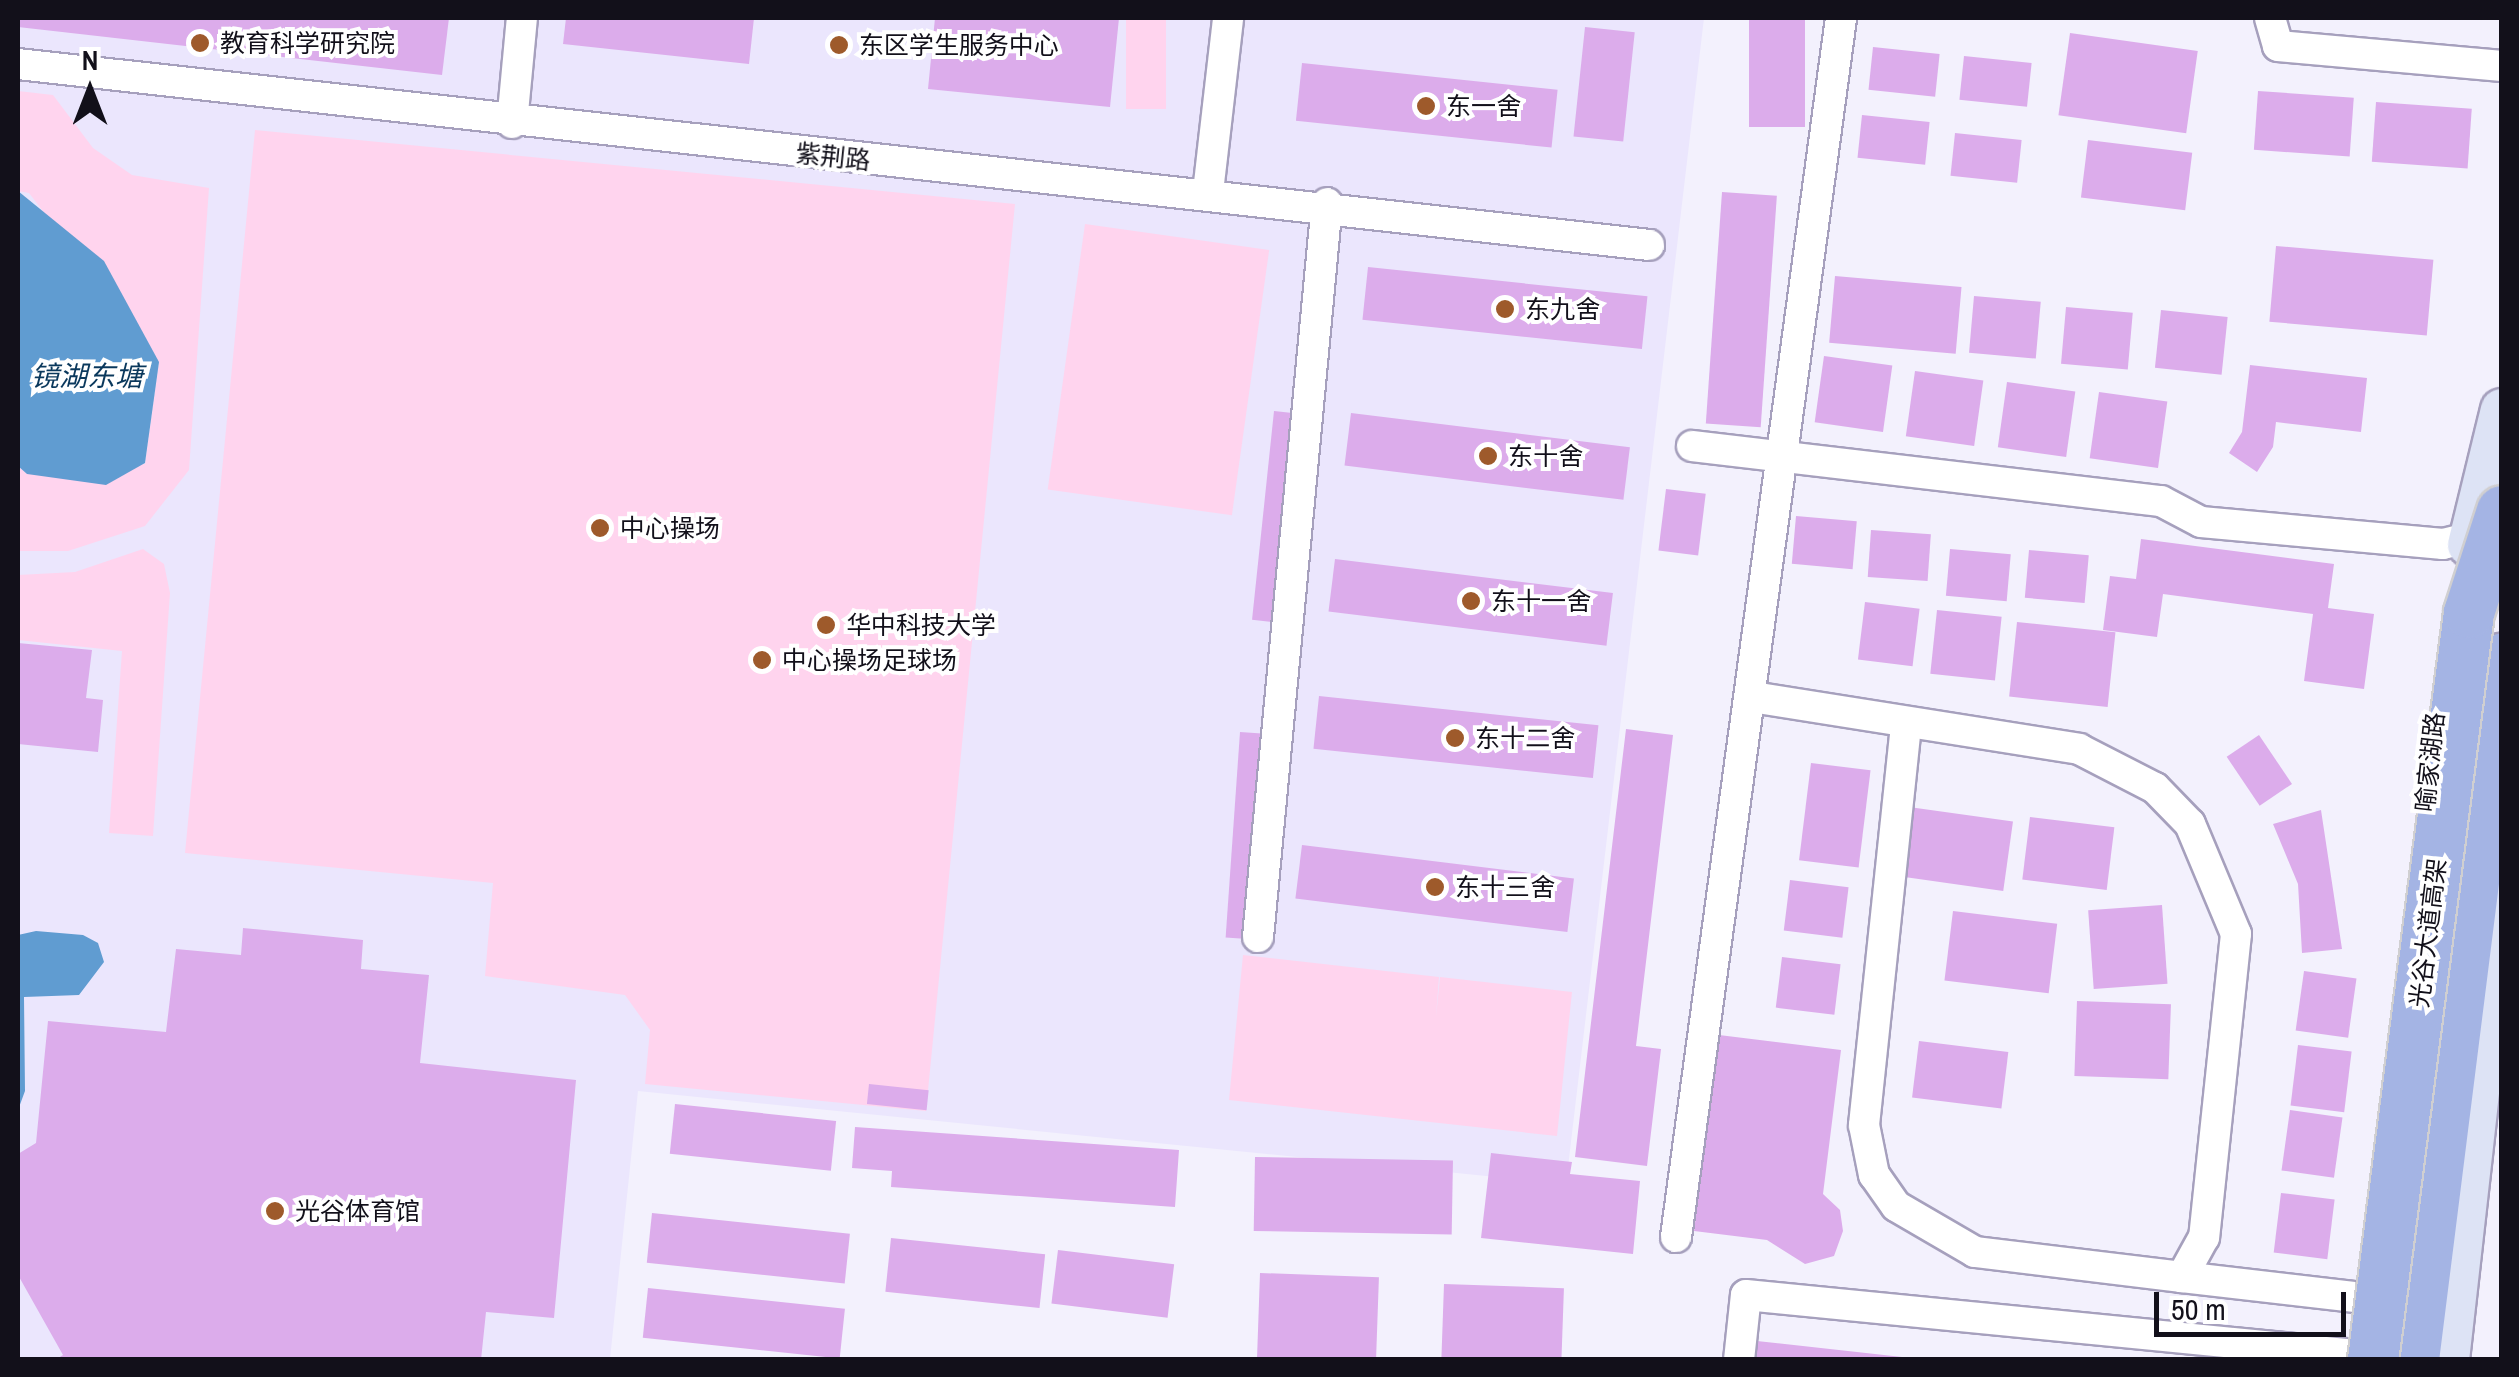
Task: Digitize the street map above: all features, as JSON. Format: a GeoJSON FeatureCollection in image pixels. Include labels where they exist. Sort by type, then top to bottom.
{"type":"FeatureCollection","features":[{"type":"Feature","properties":{"kind":"highway","name":"光谷大道高架"},"geometry":{"type":"LineString","coordinates":[[2368,1358],[2469,613],[2492,526]]}},
{"type":"Feature","properties":{"kind":"highway","name":"光谷大道高架"},"geometry":{"type":"LineString","coordinates":[[2414,1360],[2502,660]]}},
{"type":"Feature","properties":{"kind":"main road","name":"喻家湖路"},"geometry":{"type":"LineString","coordinates":[[2368,1358],[2446,609],[2492,526],[2502,410]]}},
{"type":"Feature","properties":{"kind":"main road"},"geometry":{"type":"LineString","coordinates":[[2448,1360],[2502,876]]}},
{"type":"Feature","properties":{"kind":"street"},"geometry":{"type":"LineString","coordinates":[[512,122],[522,18]]}},
{"type":"Feature","properties":{"kind":"street"},"geometry":{"type":"LineString","coordinates":[[1208,192],[1228,18]]}},
{"type":"Feature","properties":{"kind":"street"},"geometry":{"type":"LineString","coordinates":[[1676,1237],[1786,458],[1841,18]]}},
{"type":"Feature","properties":{"kind":"street"},"geometry":{"type":"LineString","coordinates":[[2270,18],[2278,46],[2502,66]]}},
{"type":"Feature","properties":{"kind":"street","name":"紫荆路"},"geometry":{"type":"LineString","coordinates":[[18,64],[512,122],[1327,204],[1649,245]]}},
{"type":"Feature","properties":{"kind":"street"},"geometry":{"type":"LineString","coordinates":[[1258,937],[1327,204]]}},
{"type":"Feature","properties":{"kind":"street"},"geometry":{"type":"LineString","coordinates":[[1692,446],[2161,501],[2201,522],[2444,544],[2492,526]]}},
{"type":"Feature","properties":{"kind":"street"},"geometry":{"type":"LineString","coordinates":[[1752,697],[2079,750],[2155,788],[2190,824],[2216,874],[2236,934],[2204,1237],[2182,1277]]}},
{"type":"Feature","properties":{"kind":"street"},"geometry":{"type":"LineString","coordinates":[[1906,723],[1864,1125],[1874,1175],[1896,1206],[1975,1252],[2372,1299]]}},
{"type":"Feature","properties":{"kind":"street"},"geometry":{"type":"LineString","coordinates":[[1739,1360],[1746,1295],[2368,1358]]}},
{"type":"Feature","properties":{"kind":"shaded area","name":"华中科技大学"},"geometry":{"type":"Polygon","coordinates":[[[18,18],[1704,18],[1566,1184],[638,1091],[610,1359],[18,1359],[18,18]]]}},
{"type":"Feature","properties":{"kind":"shaded area"},"geometry":{"type":"Polygon","coordinates":[[[1126,18],[1166,18],[1166,109],[1126,109],[1126,18]]]}},
{"type":"Feature","properties":{"kind":"shaded area"},"geometry":{"type":"Polygon","coordinates":[[[18,91],[53,95],[93,148],[132,175],[209,188],[189,470],[145,526],[68,551],[18,551],[18,466],[27,474],[145,464],[159,362],[29,193],[18,191],[18,91]]]}},
{"type":"Feature","properties":{"kind":"shaded area","name":"中心操场"},"geometry":{"type":"Polygon","coordinates":[[[255,130],[1015,204],[926,1111],[645,1084],[650,1030],[625,995],[485,976],[493,883],[185,853],[255,130]]]}},
{"type":"Feature","properties":{"kind":"shaded area"},"geometry":{"type":"Polygon","coordinates":[[[1085,224],[1269,250],[1232,515],[1048,489],[1085,224]]]}},
{"type":"Feature","properties":{"kind":"shaded area"},"geometry":{"type":"Polygon","coordinates":[[[143,549],[164,564],[170,593],[153,836],[109,833],[122,651],[18,640],[18,575],[75,572],[143,549]]]}},
{"type":"Feature","properties":{"kind":"shaded area"},"geometry":{"type":"Polygon","coordinates":[[[1243,955],[1439,977],[1436,1017],[1440,977],[1572,992],[1557,1136],[1229,1100],[1243,955]]]}},
{"type":"Feature","properties":{"kind":"water","name":"镜湖东塘"},"geometry":{"type":"Polygon","coordinates":[[[18,191],[104,261],[159,362],[145,463],[106,485],[27,474],[18,466],[18,191]]]}},
{"type":"Feature","properties":{"kind":"water"},"geometry":{"type":"Polygon","coordinates":[[[36,931],[83,935],[98,943],[104,962],[79,995],[24,997],[25,1091],[18,1110],[18,935],[36,931]]]}},
{"type":"Feature","properties":{"kind":"building"},"geometry":{"type":"Polygon","coordinates":[[[18,18],[449,18],[442,75],[18,27],[18,18]]]}},
{"type":"Feature","properties":{"kind":"building"},"geometry":{"type":"Polygon","coordinates":[[[566,18],[754,18],[749,64],[563,44],[566,18]]]}},
{"type":"Feature","properties":{"kind":"building"},"geometry":{"type":"Polygon","coordinates":[[[935,18],[1119,18],[1110,107],[928,89],[935,18]]]}},
{"type":"Feature","properties":{"kind":"building"},"geometry":{"type":"Polygon","coordinates":[[[1749,18],[1805,18],[1805,127],[1749,127],[1749,18]]]}},
{"type":"Feature","properties":{"kind":"building"},"geometry":{"type":"Polygon","coordinates":[[[1585,27],[1635,32],[1623,142],[1574,136],[1585,27]]]}},
{"type":"Feature","properties":{"kind":"building"},"geometry":{"type":"Polygon","coordinates":[[[2070,33],[2198,51],[2186,133],[2058,115],[2070,33]]]}},
{"type":"Feature","properties":{"kind":"building"},"geometry":{"type":"Polygon","coordinates":[[[1873,47],[1940,54],[1935,97],[1869,90],[1873,47]]]}},
{"type":"Feature","properties":{"kind":"building"},"geometry":{"type":"Polygon","coordinates":[[[1964,56],[2032,63],[2027,107],[1959,100],[1964,56]]]}},
{"type":"Feature","properties":{"kind":"building","name":"东一舍"},"geometry":{"type":"Polygon","coordinates":[[[1302,63],[1558,90],[1552,148],[1296,121],[1302,63]]]}},
{"type":"Feature","properties":{"kind":"building"},"geometry":{"type":"Polygon","coordinates":[[[2258,91],[2354,98],[2350,157],[2254,150],[2258,91]]]}},
{"type":"Feature","properties":{"kind":"building"},"geometry":{"type":"Polygon","coordinates":[[[2376,102],[2472,109],[2468,169],[2372,162],[2376,102]]]}},
{"type":"Feature","properties":{"kind":"building"},"geometry":{"type":"Polygon","coordinates":[[[1862,115],[1930,122],[1925,165],[1858,158],[1862,115]]]}},
{"type":"Feature","properties":{"kind":"building"},"geometry":{"type":"Polygon","coordinates":[[[1955,133],[2022,140],[2017,183],[1951,176],[1955,133]]]}},
{"type":"Feature","properties":{"kind":"building"},"geometry":{"type":"Polygon","coordinates":[[[2088,140],[2192,153],[2185,210],[2081,198],[2088,140]]]}},
{"type":"Feature","properties":{"kind":"building"},"geometry":{"type":"Polygon","coordinates":[[[1722,192],[1777,196],[1761,427],[1706,423],[1722,192]]]}},
{"type":"Feature","properties":{"kind":"building"},"geometry":{"type":"Polygon","coordinates":[[[2276,246],[2433,260],[2427,335],[2269,322],[2276,246]]]}},
{"type":"Feature","properties":{"kind":"building","name":"东九舍"},"geometry":{"type":"Polygon","coordinates":[[[1368,267],[1647,296],[1642,349],[1362,320],[1368,267]]]}},
{"type":"Feature","properties":{"kind":"building"},"geometry":{"type":"Polygon","coordinates":[[[1835,276],[1962,287],[1956,354],[1829,343],[1835,276]]]}},
{"type":"Feature","properties":{"kind":"building"},"geometry":{"type":"Polygon","coordinates":[[[1974,296],[2041,302],[2036,359],[1969,353],[1974,296]]]}},
{"type":"Feature","properties":{"kind":"building"},"geometry":{"type":"Polygon","coordinates":[[[2066,307],[2133,313],[2128,370],[2061,364],[2066,307]]]}},
{"type":"Feature","properties":{"kind":"building"},"geometry":{"type":"Polygon","coordinates":[[[2161,310],[2228,317],[2222,375],[2155,368],[2161,310]]]}},
{"type":"Feature","properties":{"kind":"building"},"geometry":{"type":"Polygon","coordinates":[[[1824,356],[1892,366],[1883,432],[1815,422],[1824,356]]]}},
{"type":"Feature","properties":{"kind":"building"},"geometry":{"type":"Polygon","coordinates":[[[2250,365],[2367,378],[2361,432],[2276,422],[2273,447],[2257,472],[2229,453],[2242,432],[2250,365]]]}},
{"type":"Feature","properties":{"kind":"building"},"geometry":{"type":"Polygon","coordinates":[[[1915,371],[1983,381],[1974,446],[1906,436],[1915,371]]]}},
{"type":"Feature","properties":{"kind":"building"},"geometry":{"type":"Polygon","coordinates":[[[2007,382],[2075,392],[2066,457],[1998,447],[2007,382]]]}},
{"type":"Feature","properties":{"kind":"building"},"geometry":{"type":"Polygon","coordinates":[[[2099,392],[2167,402],[2158,468],[2090,458],[2099,392]]]}},
{"type":"Feature","properties":{"kind":"building"},"geometry":{"type":"Polygon","coordinates":[[[1274,411],[1302,414],[1280,623],[1252,620],[1274,411]]]}},
{"type":"Feature","properties":{"kind":"building","name":"东十舍"},"geometry":{"type":"Polygon","coordinates":[[[1351,413],[1630,447],[1623,500],[1345,466],[1351,413]]]}},
{"type":"Feature","properties":{"kind":"building"},"geometry":{"type":"Polygon","coordinates":[[[1666,489],[1706,494],[1698,555],[1658,551],[1666,489]]]}},
{"type":"Feature","properties":{"kind":"building"},"geometry":{"type":"Polygon","coordinates":[[[1796,516],[1857,521],[1853,569],[1792,564],[1796,516]]]}},
{"type":"Feature","properties":{"kind":"building"},"geometry":{"type":"Polygon","coordinates":[[[1871,530],[1931,534],[1928,581],[1868,577],[1871,530]]]}},
{"type":"Feature","properties":{"kind":"building"},"geometry":{"type":"Polygon","coordinates":[[[2141,539],[2334,564],[2328,608],[2374,614],[2364,689],[2304,681],[2313,614],[2163,594],[2157,637],[2103,630],[2110,576],[2136,579],[2141,539]]]}},
{"type":"Feature","properties":{"kind":"building"},"geometry":{"type":"Polygon","coordinates":[[[1950,549],[2011,554],[2007,601],[1946,596],[1950,549]]]}},
{"type":"Feature","properties":{"kind":"building"},"geometry":{"type":"Polygon","coordinates":[[[2029,550],[2089,555],[2085,603],[2025,598],[2029,550]]]}},
{"type":"Feature","properties":{"kind":"building","name":"东十一舍"},"geometry":{"type":"Polygon","coordinates":[[[1335,559],[1613,593],[1606,646],[1329,612],[1335,559]]]}},
{"type":"Feature","properties":{"kind":"building"},"geometry":{"type":"Polygon","coordinates":[[[1865,602],[1920,609],[1913,666],[1858,660],[1865,602]]]}},
{"type":"Feature","properties":{"kind":"building"},"geometry":{"type":"Polygon","coordinates":[[[1937,610],[2002,617],[1995,680],[1930,674],[1937,610]]]}},
{"type":"Feature","properties":{"kind":"building"},"geometry":{"type":"Polygon","coordinates":[[[2017,622],[2115,632],[2108,707],[2009,697],[2017,622]]]}},
{"type":"Feature","properties":{"kind":"building"},"geometry":{"type":"Polygon","coordinates":[[[18,643],[92,650],[86,698],[103,700],[98,752],[18,744],[18,643]]]}},
{"type":"Feature","properties":{"kind":"building","name":"东十二舍"},"geometry":{"type":"Polygon","coordinates":[[[1319,696],[1598,725],[1593,778],[1313,749],[1319,696]]]}},
{"type":"Feature","properties":{"kind":"building"},"geometry":{"type":"Polygon","coordinates":[[[1626,729],[1673,735],[1636,1046],[1661,1049],[1647,1166],[1575,1157],[1626,729]]]}},
{"type":"Feature","properties":{"kind":"building"},"geometry":{"type":"Polygon","coordinates":[[[1240,732],[1269,734],[1255,940],[1226,937],[1240,732]]]}},
{"type":"Feature","properties":{"kind":"building"},"geometry":{"type":"Polygon","coordinates":[[[2259,735],[2292,784],[2260,806],[2227,757],[2259,735]]]}},
{"type":"Feature","properties":{"kind":"building"},"geometry":{"type":"Polygon","coordinates":[[[1811,763],[1871,770],[1859,868],[1799,860],[1811,763]]]}},
{"type":"Feature","properties":{"kind":"building"},"geometry":{"type":"Polygon","coordinates":[[[1909,807],[2013,822],[2003,891],[1899,876],[1909,807]]]}},
{"type":"Feature","properties":{"kind":"building"},"geometry":{"type":"Polygon","coordinates":[[[2321,810],[2342,949],[2302,953],[2298,884],[2273,824],[2321,810]]]}},
{"type":"Feature","properties":{"kind":"building"},"geometry":{"type":"Polygon","coordinates":[[[2030,817],[2114,827],[2107,890],[2022,880],[2030,817]]]}},
{"type":"Feature","properties":{"kind":"building","name":"东十三舍"},"geometry":{"type":"Polygon","coordinates":[[[1302,845],[1574,878],[1567,932],[1295,899],[1302,845]]]}},
{"type":"Feature","properties":{"kind":"building"},"geometry":{"type":"Polygon","coordinates":[[[1790,880],[1849,887],[1842,938],[1784,931],[1790,880]]]}},
{"type":"Feature","properties":{"kind":"building"},"geometry":{"type":"Polygon","coordinates":[[[2162,905],[2168,984],[2094,989],[2088,910],[2162,905]]]}},
{"type":"Feature","properties":{"kind":"building"},"geometry":{"type":"Polygon","coordinates":[[[1953,911],[2057,924],[2049,993],[1944,980],[1953,911]]]}},
{"type":"Feature","properties":{"kind":"building"},"geometry":{"type":"Polygon","coordinates":[[[243,928],[363,940],[361,969],[429,975],[420,1063],[576,1080],[554,1318],[486,1312],[481,1360],[55,1360],[63,1355],[18,1275],[18,1154],[36,1143],[48,1021],[166,1032],[176,949],[241,955],[243,928]]]}},
{"type":"Feature","properties":{"kind":"building"},"geometry":{"type":"Polygon","coordinates":[[[1782,957],[1841,964],[1834,1015],[1776,1008],[1782,957]]]}},
{"type":"Feature","properties":{"kind":"building"},"geometry":{"type":"Polygon","coordinates":[[[2304,971],[2356,978],[2348,1038],[2296,1030],[2304,971]]]}},
{"type":"Feature","properties":{"kind":"building"},"geometry":{"type":"Polygon","coordinates":[[[2077,1001],[2171,1004],[2168,1079],[2074,1076],[2077,1001]]]}},
{"type":"Feature","properties":{"kind":"building"},"geometry":{"type":"Polygon","coordinates":[[[1719,1035],[1841,1050],[1823,1194],[1840,1210],[1843,1231],[1834,1256],[1805,1264],[1767,1240],[1694,1231],[1719,1035]]]}},
{"type":"Feature","properties":{"kind":"building"},"geometry":{"type":"Polygon","coordinates":[[[1919,1041],[2008,1052],[2001,1109],[1912,1098],[1919,1041]]]}},
{"type":"Feature","properties":{"kind":"building"},"geometry":{"type":"Polygon","coordinates":[[[2298,1045],[2352,1052],[2344,1112],[2291,1106],[2298,1045]]]}},
{"type":"Feature","properties":{"kind":"building"},"geometry":{"type":"Polygon","coordinates":[[[869,1084],[929,1090],[927,1110],[867,1104],[869,1084]]]}},
{"type":"Feature","properties":{"kind":"building"},"geometry":{"type":"Polygon","coordinates":[[[675,1104],[836,1121],[831,1171],[670,1154],[675,1104]]]}},
{"type":"Feature","properties":{"kind":"building"},"geometry":{"type":"Polygon","coordinates":[[[2290,1110],[2342,1117],[2334,1178],[2282,1170],[2290,1110]]]}},
{"type":"Feature","properties":{"kind":"building"},"geometry":{"type":"Polygon","coordinates":[[[855,1127],[1179,1150],[1175,1207],[891,1187],[892,1171],[852,1168],[855,1127]]]}},
{"type":"Feature","properties":{"kind":"building"},"geometry":{"type":"Polygon","coordinates":[[[1491,1153],[1572,1162],[1570,1174],[1640,1181],[1633,1254],[1481,1238],[1491,1153]]]}},
{"type":"Feature","properties":{"kind":"building"},"geometry":{"type":"Polygon","coordinates":[[[1255,1157],[1453,1160],[1452,1234],[1254,1231],[1255,1157]]]}},
{"type":"Feature","properties":{"kind":"building"},"geometry":{"type":"Polygon","coordinates":[[[2281,1193],[2335,1200],[2327,1259],[2274,1253],[2281,1193]]]}},
{"type":"Feature","properties":{"kind":"building"},"geometry":{"type":"Polygon","coordinates":[[[652,1213],[850,1234],[845,1284],[647,1263],[652,1213]]]}},
{"type":"Feature","properties":{"kind":"building"},"geometry":{"type":"Polygon","coordinates":[[[891,1238],[1045,1254],[1040,1308],[885,1292],[891,1238]]]}},
{"type":"Feature","properties":{"kind":"building"},"geometry":{"type":"Polygon","coordinates":[[[1058,1250],[1174,1264],[1168,1318],[1051,1304],[1058,1250]]]}},
{"type":"Feature","properties":{"kind":"building"},"geometry":{"type":"Polygon","coordinates":[[[1260,1273],[1379,1277],[1376,1360],[1257,1360],[1260,1273]]]}},
{"type":"Feature","properties":{"kind":"building"},"geometry":{"type":"Polygon","coordinates":[[[1444,1284],[1564,1288],[1561,1360],[1441,1360],[1444,1284]]]}},
{"type":"Feature","properties":{"kind":"building"},"geometry":{"type":"Polygon","coordinates":[[[648,1288],[845,1309],[840,1358],[643,1338],[648,1288]]]}},
{"type":"Feature","properties":{"kind":"building"},"geometry":{"type":"Polygon","coordinates":[[[1757,1341],[1902,1357],[1902,1360],[1755,1360],[1757,1341]]]}},
{"type":"Feature","properties":{"kind":"place","name":"教育科学研究院"},"geometry":{"type":"Point","coordinates":[200,43]}},
{"type":"Feature","properties":{"kind":"place","name":"东区学生服务中心"},"geometry":{"type":"Point","coordinates":[839,45]}},
{"type":"Feature","properties":{"kind":"place","name":"东一舍"},"geometry":{"type":"Point","coordinates":[1426,106]}},
{"type":"Feature","properties":{"kind":"place","name":"东九舍"},"geometry":{"type":"Point","coordinates":[1505,309]}},
{"type":"Feature","properties":{"kind":"place","name":"东十舍"},"geometry":{"type":"Point","coordinates":[1488,456]}},
{"type":"Feature","properties":{"kind":"place","name":"中心操场"},"geometry":{"type":"Point","coordinates":[600,528]}},
{"type":"Feature","properties":{"kind":"place","name":"东十一舍"},"geometry":{"type":"Point","coordinates":[1471,601]}},
{"type":"Feature","properties":{"kind":"place","name":"华中科技大学"},"geometry":{"type":"Point","coordinates":[826,625]}},
{"type":"Feature","properties":{"kind":"place","name":"中心操场足球场"},"geometry":{"type":"Point","coordinates":[762,660]}},
{"type":"Feature","properties":{"kind":"place","name":"东十二舍"},"geometry":{"type":"Point","coordinates":[1455,738]}},
{"type":"Feature","properties":{"kind":"place","name":"东十三舍"},"geometry":{"type":"Point","coordinates":[1435,887]}},
{"type":"Feature","properties":{"kind":"place","name":"光谷体育馆"},"geometry":{"type":"Point","coordinates":[275,1211]}}]}
